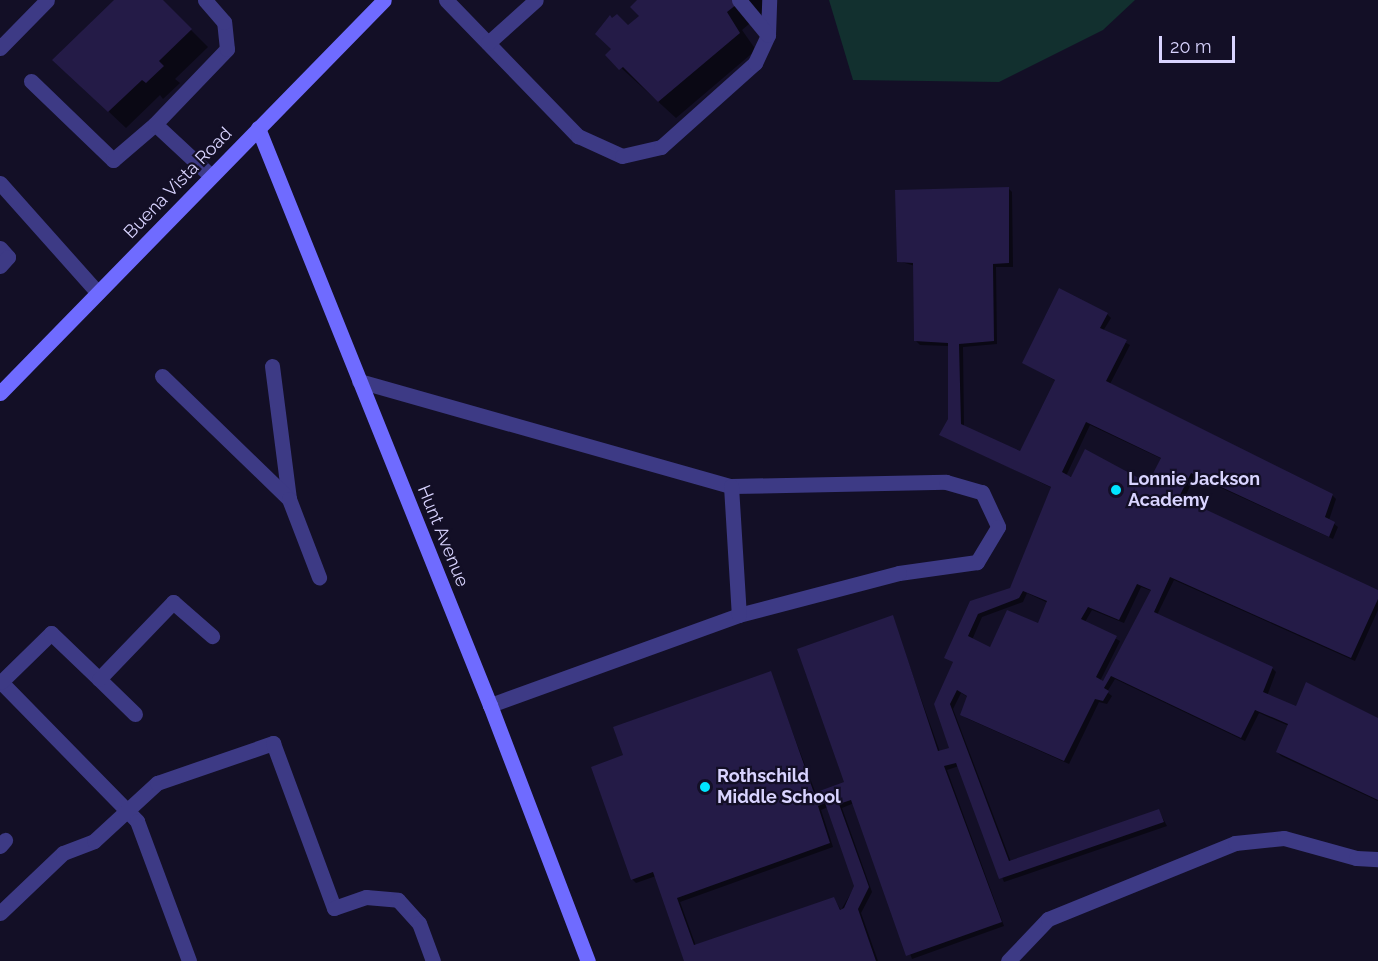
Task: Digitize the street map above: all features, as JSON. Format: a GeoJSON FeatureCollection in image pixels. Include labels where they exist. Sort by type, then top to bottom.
{"type":"FeatureCollection","features":[{"type":"Feature","properties":{"kind":"street","name":"Buena Vista Road"},"geometry":{"type":"LineString","coordinates":[[1,389],[384,0]]}},
{"type":"Feature","properties":{"kind":"street","name":"Hunt Avenue"},"geometry":{"type":"LineString","coordinates":[[258,128],[490,705],[588,961]]}},
{"type":"Feature","properties":{"kind":"lane"},"geometry":{"type":"LineString","coordinates":[[0,48],[47,0]]}},
{"type":"Feature","properties":{"kind":"lane"},"geometry":{"type":"LineString","coordinates":[[31,81],[113,160],[155,124],[227,49],[224,22],[205,0]]}},
{"type":"Feature","properties":{"kind":"lane"},"geometry":{"type":"LineString","coordinates":[[446,0],[578,136],[622,156],[661,147],[755,63],[768,35],[769,0]]}},
{"type":"Feature","properties":{"kind":"lane"},"geometry":{"type":"LineString","coordinates":[[488,43],[536,0]]}},
{"type":"Feature","properties":{"kind":"lane"},"geometry":{"type":"LineString","coordinates":[[740,0],[768,35]]}},
{"type":"Feature","properties":{"kind":"lane"},"geometry":{"type":"LineString","coordinates":[[155,124],[211,176]]}},
{"type":"Feature","properties":{"kind":"lane"},"geometry":{"type":"LineString","coordinates":[[0,183],[98,292]]}},
{"type":"Feature","properties":{"kind":"lane"},"geometry":{"type":"LineString","coordinates":[[0,248],[8,257],[0,266]]}},
{"type":"Feature","properties":{"kind":"lane"},"geometry":{"type":"LineString","coordinates":[[272,366],[289,499],[319,577]]}},
{"type":"Feature","properties":{"kind":"lane"},"geometry":{"type":"LineString","coordinates":[[162,376],[289,499]]}},
{"type":"Feature","properties":{"kind":"lane"},"geometry":{"type":"LineString","coordinates":[[359,381],[731,486],[946,482],[982,492],[998,526],[977,562],[899,573],[739,615],[490,705]]}},
{"type":"Feature","properties":{"kind":"lane"},"geometry":{"type":"LineString","coordinates":[[731,486],[739,615]]}},
{"type":"Feature","properties":{"kind":"lane"},"geometry":{"type":"LineString","coordinates":[[99,679],[173,602],[212,636]]}},
{"type":"Feature","properties":{"kind":"lane"},"geometry":{"type":"LineString","coordinates":[[135,714],[51,633],[1,681],[137,820],[189,961]]}},
{"type":"Feature","properties":{"kind":"lane"},"geometry":{"type":"LineString","coordinates":[[0,913],[63,853],[93,841],[157,783],[273,742],[334,908],[366,897],[398,900],[419,923],[433,961]]}},
{"type":"Feature","properties":{"kind":"lane"},"geometry":{"type":"LineString","coordinates":[[1008,961],[1048,919],[1235,843],[1284,838],[1356,858],[1378,860]]}},
{"type":"Feature","properties":{"kind":"green space"},"geometry":{"type":"Polygon","coordinates":[[[829,0],[1135,0],[1103,30],[999,82],[853,80],[829,0]]]}},
{"type":"Feature","properties":{"kind":"building"},"geometry":{"type":"Polygon","coordinates":[[[114,0],[163,0],[192,29],[159,61],[164,66],[146,83],[142,80],[108,112],[52,60],[114,0]]]}},
{"type":"Feature","properties":{"kind":"building"},"geometry":{"type":"Polygon","coordinates":[[[637,0],[742,0],[727,12],[740,33],[658,102],[623,67],[619,70],[605,55],[611,49],[595,34],[610,15],[612,18],[617,14],[628,25],[639,16],[630,7],[637,0]]]}},
{"type":"Feature","properties":{"kind":"building"},"geometry":{"type":"Polygon","coordinates":[[[1009,187],[1009,263],[993,264],[994,341],[959,344],[961,424],[1020,451],[1055,380],[1022,363],[1059,288],[1108,313],[1100,328],[1127,340],[1106,381],[1333,494],[1325,517],[1335,522],[1329,537],[1191,473],[1179,497],[1378,590],[1378,599],[1351,658],[1170,577],[1154,612],[1273,667],[1263,692],[1296,706],[1306,682],[1378,718],[1378,800],[1276,752],[1288,724],[1255,710],[1241,738],[1111,676],[1104,688],[1109,691],[1103,701],[1095,699],[1064,761],[960,715],[967,696],[957,690],[950,704],[1009,861],[1159,809],[1164,822],[999,879],[956,763],[944,766],[1002,922],[906,956],[851,800],[839,804],[869,887],[858,909],[876,961],[684,961],[653,872],[631,880],[591,767],[623,755],[613,727],[771,671],[814,793],[844,782],[797,649],[893,615],[938,751],[949,748],[934,704],[953,662],[944,658],[970,601],[1010,588],[1051,487],[939,435],[948,419],[948,343],[914,341],[913,263],[897,262],[895,190],[1009,187]],[[1086,422],[1062,472],[1071,477],[1085,449],[1148,483],[1161,458],[1086,422]],[[1137,584],[1119,620],[1088,607],[1081,619],[1117,636],[1096,677],[1103,681],[1151,590],[1137,584]],[[1023,591],[1019,598],[978,614],[968,636],[990,647],[1007,610],[1038,623],[1047,601],[1023,591]],[[825,803],[818,806],[830,843],[677,898],[694,945],[834,897],[840,910],[844,908],[854,886],[825,803]]]}},
{"type":"Feature","properties":{"kind":"place","name":"Lonnie Jackson Academy"},"geometry":{"type":"Point","coordinates":[1116,490]}},
{"type":"Feature","properties":{"kind":"place","name":"Rothschild Middle School"},"geometry":{"type":"Point","coordinates":[705,787]}}]}
